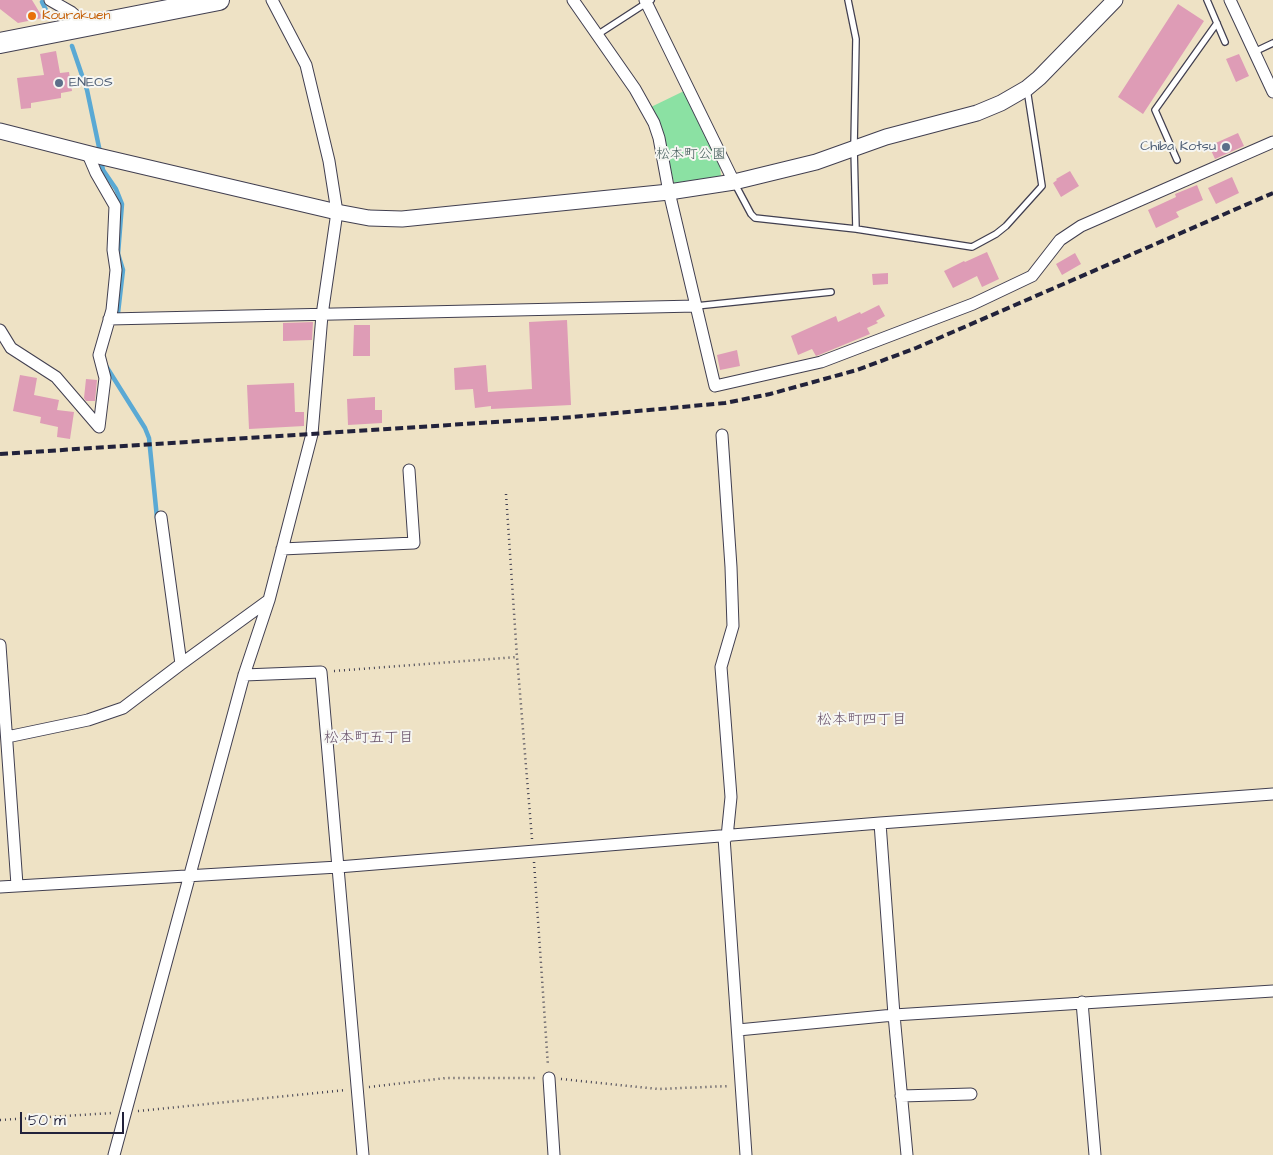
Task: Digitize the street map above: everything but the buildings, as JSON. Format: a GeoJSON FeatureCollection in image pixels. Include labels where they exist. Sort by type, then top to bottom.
{"type":"FeatureCollection","features":[{"type":"Feature","properties":{"kind":"highway"},"geometry":{"type":"LineString","coordinates":[[0,42],[183,3],[219,0]]}},
{"type":"Feature","properties":{"kind":"street"},"geometry":{"type":"LineString","coordinates":[[50,0],[71,12],[86,25]]}},
{"type":"Feature","properties":{"kind":"street"},"geometry":{"type":"LineString","coordinates":[[114,1155],[244,675],[269,600],[312,434],[322,315],[337,212],[330,161],[306,65],[272,0]]}},
{"type":"Feature","properties":{"kind":"street"},"geometry":{"type":"LineString","coordinates":[[573,0],[635,89],[651,116],[659,138],[669,192],[715,386],[821,362],[973,304],[1032,276],[1060,240],[1081,226],[1273,142]]}},
{"type":"Feature","properties":{"kind":"street"},"geometry":{"type":"LineString","coordinates":[[0,130],[96,155],[369,218],[402,219],[669,192],[734,182],[816,162],[886,137],[977,114],[1001,103],[1039,78],[1115,0]]}},
{"type":"Feature","properties":{"kind":"street"},"geometry":{"type":"LineString","coordinates":[[1230,0],[1273,92]]}},
{"type":"Feature","properties":{"kind":"street"},"geometry":{"type":"LineString","coordinates":[[648,1],[734,182]]}},
{"type":"Feature","properties":{"kind":"street"},"geometry":{"type":"LineString","coordinates":[[0,330],[11,348],[56,377],[99,427],[105,378],[99,356],[112,310],[116,270],[114,250],[115,206],[96,173],[96,155]]}},
{"type":"Feature","properties":{"kind":"street"},"geometry":{"type":"LineString","coordinates":[[110,319],[696,306]]}},
{"type":"Feature","properties":{"kind":"street"},"geometry":{"type":"LineString","coordinates":[[722,434],[733,626],[721,668],[731,797],[725,837],[746,1155]]}},
{"type":"Feature","properties":{"kind":"street"},"geometry":{"type":"LineString","coordinates":[[282,549],[414,543],[409,470]]}},
{"type":"Feature","properties":{"kind":"street"},"geometry":{"type":"LineString","coordinates":[[161,517],[181,664]]}},
{"type":"Feature","properties":{"kind":"street"},"geometry":{"type":"LineString","coordinates":[[7,737],[88,720],[123,708],[269,600]]}},
{"type":"Feature","properties":{"kind":"street"},"geometry":{"type":"LineString","coordinates":[[0,645],[17,885]]}},
{"type":"Feature","properties":{"kind":"street"},"geometry":{"type":"LineString","coordinates":[[244,675],[321,672],[363,1155]]}},
{"type":"Feature","properties":{"kind":"street"},"geometry":{"type":"LineString","coordinates":[[0,887],[338,867],[1273,794]]}},
{"type":"Feature","properties":{"kind":"street"},"geometry":{"type":"LineString","coordinates":[[880,824],[906,1155]]}},
{"type":"Feature","properties":{"kind":"street"},"geometry":{"type":"LineString","coordinates":[[738,1030],[894,1015],[1273,990]]}},
{"type":"Feature","properties":{"kind":"street"},"geometry":{"type":"LineString","coordinates":[[1082,1002],[1095,1155]]}},
{"type":"Feature","properties":{"kind":"street"},"geometry":{"type":"LineString","coordinates":[[549,1078],[554,1155]]}},
{"type":"Feature","properties":{"kind":"street"},"geometry":{"type":"LineString","coordinates":[[902,1096],[971,1094]]}},
{"type":"Feature","properties":{"kind":"lane"},"geometry":{"type":"LineString","coordinates":[[848,0],[856,39],[854,147],[856,229]]}},
{"type":"Feature","properties":{"kind":"lane"},"geometry":{"type":"LineString","coordinates":[[1207,0],[1225,42]]}},
{"type":"Feature","properties":{"kind":"lane"},"geometry":{"type":"LineString","coordinates":[[597,35],[648,1]]}},
{"type":"Feature","properties":{"kind":"lane"},"geometry":{"type":"LineString","coordinates":[[1177,160],[1155,110],[1217,24]]}},
{"type":"Feature","properties":{"kind":"lane"},"geometry":{"type":"LineString","coordinates":[[1254,52],[1273,43]]}},
{"type":"Feature","properties":{"kind":"lane"},"geometry":{"type":"LineString","coordinates":[[734,182],[755,218],[856,229],[972,247],[996,234],[1042,186],[1026,88]]}},
{"type":"Feature","properties":{"kind":"lane"},"geometry":{"type":"LineString","coordinates":[[696,306],[831,292]]}},
{"type":"Feature","properties":{"kind":"path"},"geometry":{"type":"LineString","coordinates":[[506,494],[549,1078]]}},
{"type":"Feature","properties":{"kind":"path"},"geometry":{"type":"LineString","coordinates":[[321,672],[517,657]]}},
{"type":"Feature","properties":{"kind":"green space","name":"松本町公園"},"geometry":{"type":"Polygon","coordinates":[[[684,91],[719,159],[721,176],[674,183],[663,137],[651,107],[684,91]]]}},
{"type":"Feature","properties":{"kind":"waterway"},"geometry":{"type":"LineString","coordinates":[[42,2],[49,16]]}},
{"type":"Feature","properties":{"kind":"waterway"},"geometry":{"type":"LineString","coordinates":[[72,46],[87,90],[100,152]]}},
{"type":"Feature","properties":{"kind":"waterway"},"geometry":{"type":"LineString","coordinates":[[101,160],[103,170],[116,189],[122,204],[118,254],[123,270],[116,318]]}},
{"type":"Feature","properties":{"kind":"waterway"},"geometry":{"type":"LineString","coordinates":[[106,366],[145,428],[149,438],[157,518]]}},
{"type":"Feature","properties":{"kind":"railway"},"geometry":{"type":"LineString","coordinates":[[0,454],[573,417],[725,403],[770,394],[857,370],[916,348],[1273,193]]}},
{"type":"Feature","properties":{"kind":"place","name":"Kourakuen"},"geometry":{"type":"Point","coordinates":[32,16]}},
{"type":"Feature","properties":{"kind":"place","name":"ENEOS"},"geometry":{"type":"Point","coordinates":[59,83]}},
{"type":"Feature","properties":{"kind":"place","name":"Chiba Kotsu"},"geometry":{"type":"Point","coordinates":[1226,147]}},
{"type":"Feature","properties":{"kind":"district","name":"松本町四丁目"},"geometry":{"type":"Point","coordinates":[862,721]}},
{"type":"Feature","properties":{"kind":"district","name":"松本町五丁目"},"geometry":{"type":"Point","coordinates":[369,739]}}]}
